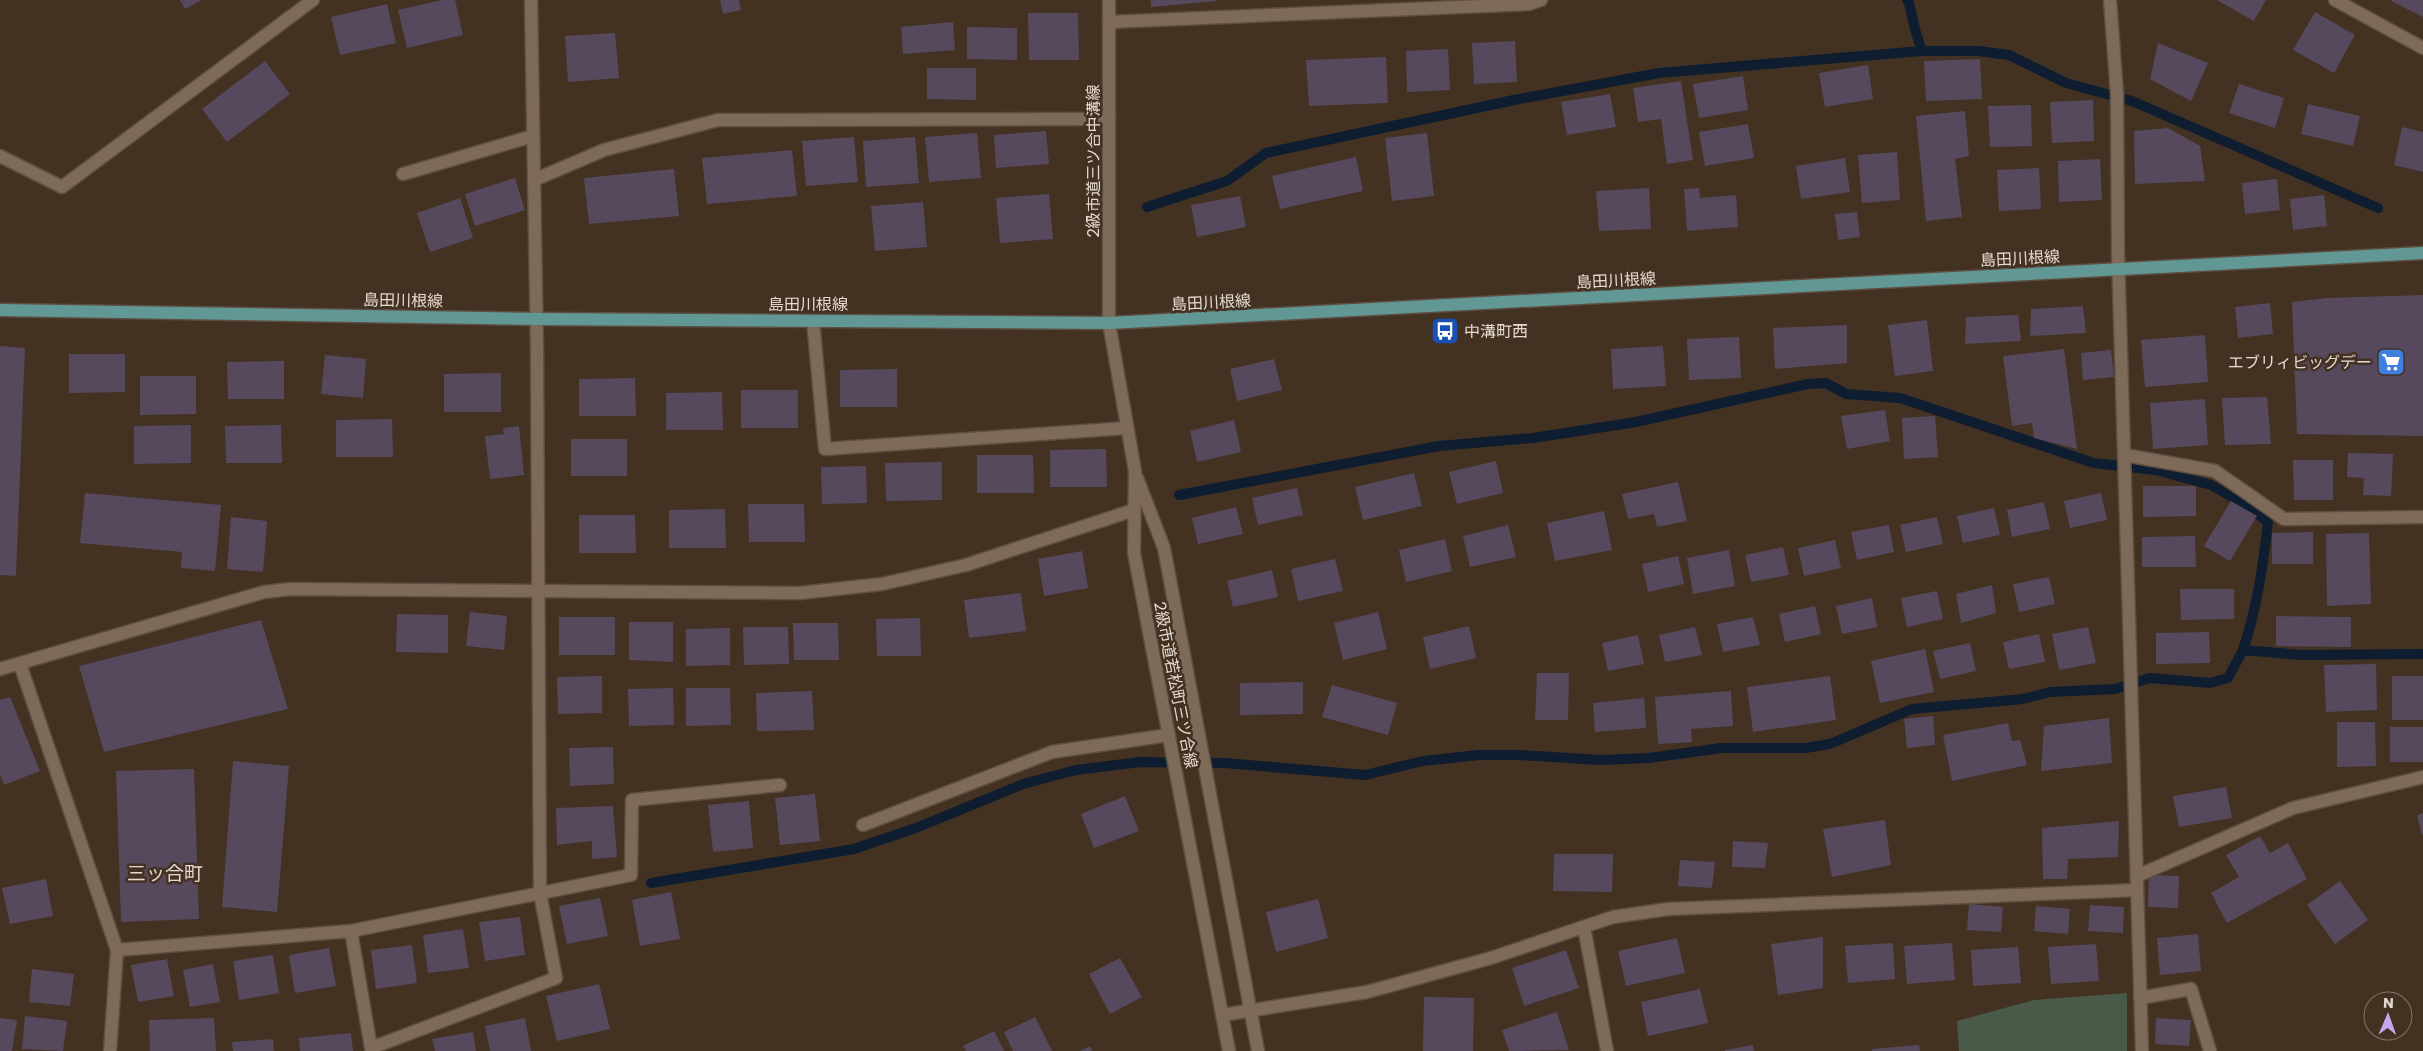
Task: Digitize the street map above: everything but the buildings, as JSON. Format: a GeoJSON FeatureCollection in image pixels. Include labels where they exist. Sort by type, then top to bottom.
{"type":"FeatureCollection","features":[{"type":"Feature","properties":{"kind":"main road","name":"島田川根線"},"geometry":{"type":"LineString","coordinates":[[0,310],[536,318],[1109,323],[2423,253]]}},
{"type":"Feature","properties":{"kind":"street"},"geometry":{"type":"LineString","coordinates":[[0,156],[62,187],[313,0]]}},
{"type":"Feature","properties":{"kind":"street"},"geometry":{"type":"LineString","coordinates":[[351,931],[371,1048],[556,978],[540,893],[536,318],[530,0]]}},
{"type":"Feature","properties":{"kind":"street","name":"2級市道三ツ合中溝線"},"geometry":{"type":"LineString","coordinates":[[1109,0],[1109,323]]}},
{"type":"Feature","properties":{"kind":"street"},"geometry":{"type":"LineString","coordinates":[[1110,22],[1529,4],[1541,0]]}},
{"type":"Feature","properties":{"kind":"street"},"geometry":{"type":"LineString","coordinates":[[2110,0],[2117,94],[2124,455],[2142,1051]]}},
{"type":"Feature","properties":{"kind":"street"},"geometry":{"type":"LineString","coordinates":[[2335,0],[2423,48]]}},
{"type":"Feature","properties":{"kind":"street"},"geometry":{"type":"LineString","coordinates":[[534,180],[604,150],[718,120],[1109,119]]}},
{"type":"Feature","properties":{"kind":"street"},"geometry":{"type":"LineString","coordinates":[[403,174],[533,136]]}},
{"type":"Feature","properties":{"kind":"street"},"geometry":{"type":"LineString","coordinates":[[813,321],[826,449],[1127,428]]}},
{"type":"Feature","properties":{"kind":"street","name":"2級市道若松町三ツ合線"},"geometry":{"type":"LineString","coordinates":[[1109,323],[1135,471],[1134,553],[1229,1051]]}},
{"type":"Feature","properties":{"kind":"street"},"geometry":{"type":"LineString","coordinates":[[2124,455],[2216,471],[2284,519],[2423,517]]}},
{"type":"Feature","properties":{"kind":"street"},"geometry":{"type":"LineString","coordinates":[[1135,471],[1164,548],[1258,1051]]}},
{"type":"Feature","properties":{"kind":"street"},"geometry":{"type":"LineString","coordinates":[[0,669],[264,592],[291,590],[800,593],[882,584],[966,565],[1134,510]]}},
{"type":"Feature","properties":{"kind":"street"},"geometry":{"type":"LineString","coordinates":[[20,664],[117,950],[110,1051]]}},
{"type":"Feature","properties":{"kind":"street"},"geometry":{"type":"LineString","coordinates":[[862,825],[1052,752],[1169,735]]}},
{"type":"Feature","properties":{"kind":"street"},"geometry":{"type":"LineString","coordinates":[[2136,876],[2293,808],[2423,777]]}},
{"type":"Feature","properties":{"kind":"street"},"geometry":{"type":"LineString","coordinates":[[117,950],[351,931],[631,876],[632,800],[780,785]]}},
{"type":"Feature","properties":{"kind":"street"},"geometry":{"type":"LineString","coordinates":[[1222,1015],[1251,1012],[1367,992],[1491,958],[1613,917],[1668,909],[2137,890]]}},
{"type":"Feature","properties":{"kind":"street"},"geometry":{"type":"LineString","coordinates":[[1584,927],[1607,1051]]}},
{"type":"Feature","properties":{"kind":"street"},"geometry":{"type":"LineString","coordinates":[[2140,998],[2191,989],[2210,1051]]}},
{"type":"Feature","properties":{"kind":"green space"},"geometry":{"type":"Polygon","coordinates":[[[2127,993],[2127,1051],[1959,1051],[1957,1021],[2034,1000],[2127,993]]]}},
{"type":"Feature","properties":{"kind":"waterway"},"geometry":{"type":"LineString","coordinates":[[1907,0],[1922,51]]}},
{"type":"Feature","properties":{"kind":"waterway"},"geometry":{"type":"LineString","coordinates":[[1147,207],[1227,181],[1266,153],[1514,100],[1659,73],[1922,51],[1978,51],[2009,55],[2066,83],[2132,101],[2378,208]]}},
{"type":"Feature","properties":{"kind":"waterway"},"geometry":{"type":"LineString","coordinates":[[1179,495],[1439,446],[1533,438],[1636,422],[1808,384],[1826,383],[1846,394],[1900,398],[2094,463],[2155,470],[2211,485],[2244,504],[2268,522],[2259,587],[2243,650]]}},
{"type":"Feature","properties":{"kind":"waterway"},"geometry":{"type":"LineString","coordinates":[[651,883],[854,849],[916,828],[1023,784],[1076,770],[1140,762],[1225,763],[1365,775],[1423,761],[1479,755],[1520,755],[1600,760],[1649,758],[1721,748],[1805,748],[1830,744],[1912,709],[2023,699],[2050,692],[2115,689],[2150,678],[2210,683],[2228,678],[2243,650],[2301,655],[2423,654]]}},
{"type":"Feature","properties":{"kind":"place","name":"中溝町西"},"geometry":{"type":"Point","coordinates":[1445,331]}},
{"type":"Feature","properties":{"kind":"place","name":"エブリィビッグデー"},"geometry":{"type":"Point","coordinates":[2391,362]}},
{"type":"Feature","properties":{"kind":"district","name":"三ッ合町"},"geometry":{"type":"Point","coordinates":[165,873]}}]}
